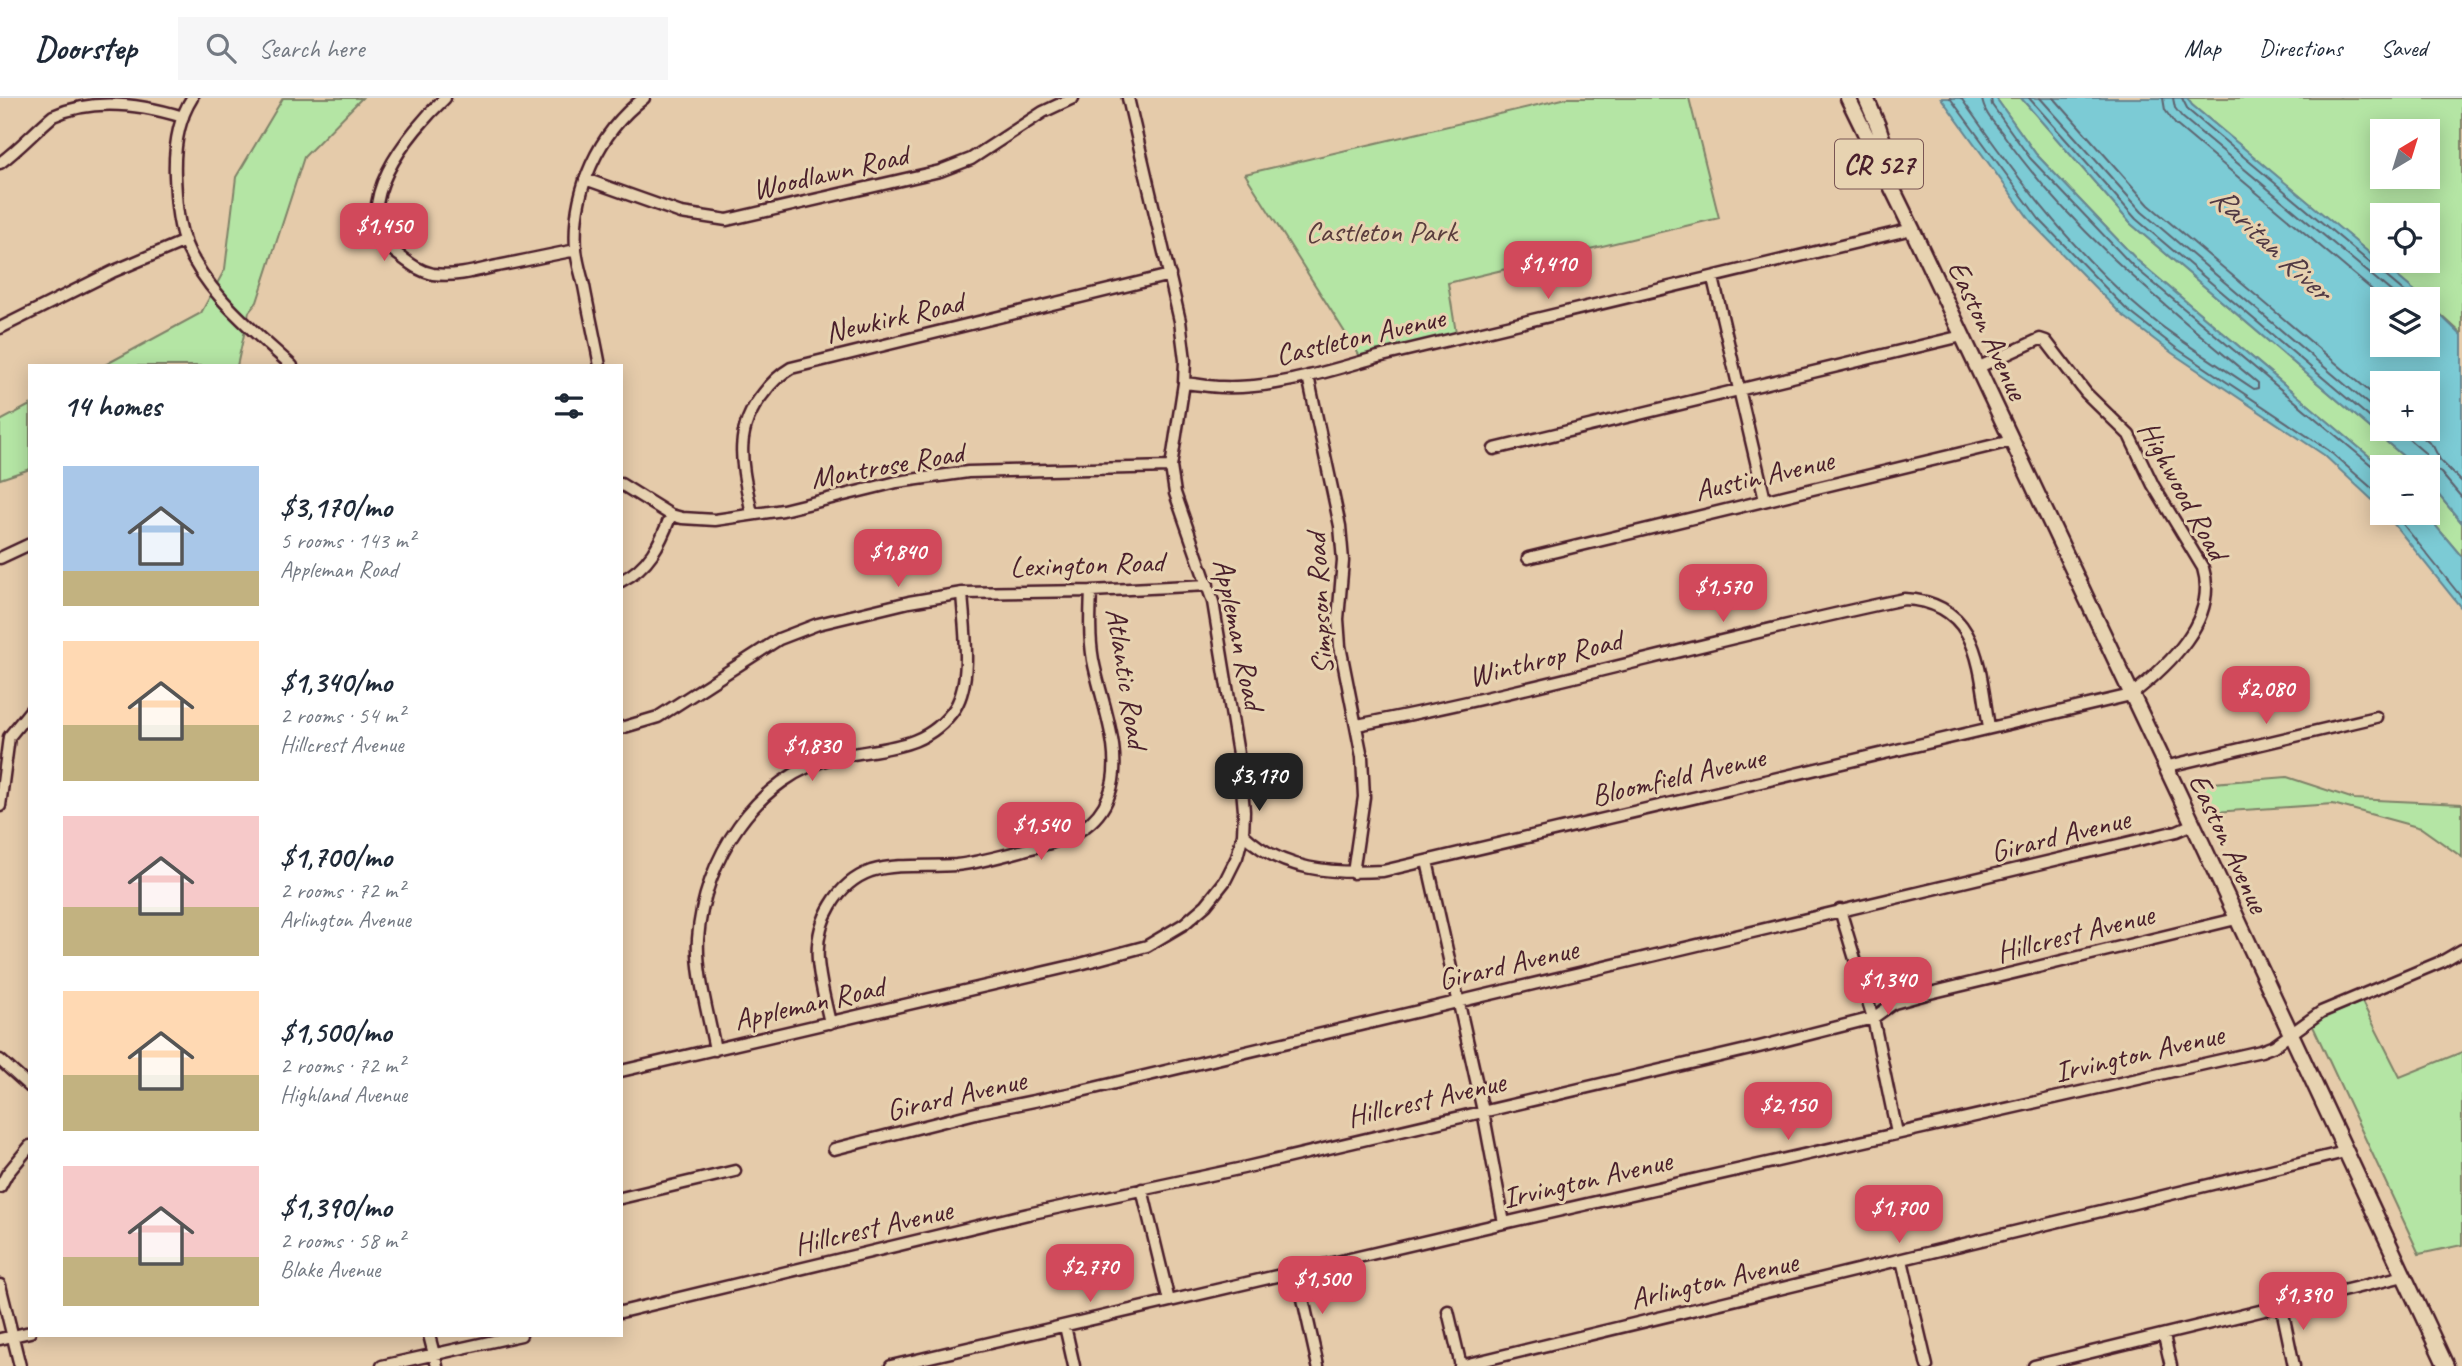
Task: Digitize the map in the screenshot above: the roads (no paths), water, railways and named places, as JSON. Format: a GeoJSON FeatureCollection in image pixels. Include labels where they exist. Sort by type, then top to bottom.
{"type":"FeatureCollection","features":[{"type":"Feature","properties":{"kind":"main road","name":"Easton Avenue"},"geometry":{"type":"LineString","coordinates":[[1848,98],[2193,824],[2446,1366]]}},
{"type":"Feature","properties":{"kind":"main road","name":"Easton Avenue"},"geometry":{"type":"LineString","coordinates":[[1866,98],[1912,229]]}},
{"type":"Feature","properties":{"kind":"street"},"geometry":{"type":"LineString","coordinates":[[192,98],[183,117],[174,165],[176,207],[185,241],[207,280],[235,313],[290,364]]}},
{"type":"Feature","properties":{"kind":"street"},"geometry":{"type":"LineString","coordinates":[[445,98],[419,125],[388,169],[379,191],[377,214],[380,230],[390,248],[412,266],[424,271],[455,275],[576,250]]}},
{"type":"Feature","properties":{"kind":"street"},"geometry":{"type":"LineString","coordinates":[[600,364],[576,250],[577,216],[582,187],[610,133],[630,109],[644,98]]}},
{"type":"Feature","properties":{"kind":"street","name":"Woodlawn Road"},"geometry":{"type":"LineString","coordinates":[[585,180],[681,214],[727,220],[940,171],[971,159],[1043,112],[1073,98]]}},
{"type":"Feature","properties":{"kind":"street","name":"Appleman Road"},"geometry":{"type":"LineString","coordinates":[[623,1071],[1147,946],[1184,924],[1206,905],[1225,881],[1237,857],[1243,834],[1240,766],[1213,602],[1175,493],[1171,467],[1185,360],[1170,275],[1128,98]]}},
{"type":"Feature","properties":{"kind":"street"},"geometry":{"type":"LineString","coordinates":[[0,163],[55,114],[76,102],[94,99],[128,100],[183,117]]}},
{"type":"Feature","properties":{"kind":"street","name":"Castleton Avenue"},"geometry":{"type":"LineString","coordinates":[[1184,383],[1223,387],[1262,385],[1308,376],[1912,229]]}},
{"type":"Feature","properties":{"kind":"street"},"geometry":{"type":"LineString","coordinates":[[0,328],[112,272],[185,241]]}},
{"type":"Feature","properties":{"kind":"street","name":"Newkirk Road"},"geometry":{"type":"LineString","coordinates":[[752,514],[741,461],[744,424],[764,392],[791,368],[1170,275]]}},
{"type":"Feature","properties":{"kind":"street"},"geometry":{"type":"LineString","coordinates":[[1713,278],[1765,500]]}},
{"type":"Feature","properties":{"kind":"street"},"geometry":{"type":"LineString","coordinates":[[1494,449],[1962,336]]}},
{"type":"Feature","properties":{"kind":"street","name":"Highwood Road"},"geometry":{"type":"LineString","coordinates":[[1977,368],[2040,339],[2046,341],[2086,393],[2129,435],[2153,485],[2203,568],[2206,601],[2197,623],[2183,645],[2155,676],[2131,695]]}},
{"type":"Feature","properties":{"kind":"street","name":"Simpson Road"},"geometry":{"type":"LineString","coordinates":[[1308,376],[1340,526],[1343,561],[1338,618],[1340,646],[1362,757],[1364,797],[1353,873]]}},
{"type":"Feature","properties":{"kind":"street","name":"Austin Avenue"},"geometry":{"type":"LineString","coordinates":[[1528,558],[2011,441]]}},
{"type":"Feature","properties":{"kind":"street","name":"Montrose Road"},"geometry":{"type":"LineString","coordinates":[[623,485],[671,515],[682,519],[715,520],[783,510],[897,482],[968,472],[1171,467]]}},
{"type":"Feature","properties":{"kind":"street"},"geometry":{"type":"LineString","coordinates":[[623,580],[637,573],[653,554],[671,515]]}},
{"type":"Feature","properties":{"kind":"street"},"geometry":{"type":"LineString","coordinates":[[0,558],[28,545]]}},
{"type":"Feature","properties":{"kind":"street","name":"Lexington Road"},"geometry":{"type":"LineString","coordinates":[[623,727],[658,717],[779,639],[818,624],[909,602],[962,593],[1091,591],[1208,585]]}},
{"type":"Feature","properties":{"kind":"street","name":"Atlantic Road"},"geometry":{"type":"LineString","coordinates":[[830,1023],[816,955],[819,930],[836,897],[854,880],[869,872],[887,868],[959,864],[1062,841],[1081,831],[1108,799],[1116,760],[1093,660],[1090,636],[1091,591]]}},
{"type":"Feature","properties":{"kind":"street"},"geometry":{"type":"LineString","coordinates":[[715,1050],[698,961],[698,941],[702,905],[724,850],[761,799],[778,784],[816,763],[835,757],[916,741],[928,736],[945,720],[959,699],[966,672],[962,593]]}},
{"type":"Feature","properties":{"kind":"street","name":"Winthrop Road"},"geometry":{"type":"LineString","coordinates":[[1357,725],[1440,709],[1792,623],[1904,599],[1916,600],[1944,610],[1965,628],[1977,657],[1989,727]]}},
{"type":"Feature","properties":{"kind":"street","name":"Bloomfield Avenue"},"geometry":{"type":"LineString","coordinates":[[1243,834],[1258,849],[1279,860],[1329,872],[1383,871],[2131,695]]}},
{"type":"Feature","properties":{"kind":"street"},"geometry":{"type":"LineString","coordinates":[[0,806],[5,737],[28,713]]}},
{"type":"Feature","properties":{"kind":"street"},"geometry":{"type":"LineString","coordinates":[[2165,767],[2376,717]]}},
{"type":"Feature","properties":{"kind":"street","name":"Girard Avenue"},"geometry":{"type":"LineString","coordinates":[[834,1149],[980,1112],[1073,1093],[1840,910],[2001,875],[2177,831],[2193,824]]}},
{"type":"Feature","properties":{"kind":"street"},"geometry":{"type":"LineString","coordinates":[[1427,861],[1483,1111],[1504,1223]]}},
{"type":"Feature","properties":{"kind":"street"},"geometry":{"type":"LineString","coordinates":[[1840,910],[1873,1018],[1897,1133]]}},
{"type":"Feature","properties":{"kind":"street","name":"Hillcrest Avenue"},"geometry":{"type":"LineString","coordinates":[[623,1312],[1028,1214],[1483,1111],[1873,1018],[1894,1003],[1930,993],[2236,919]]}},
{"type":"Feature","properties":{"kind":"street","name":"Irvington Avenue"},"geometry":{"type":"LineString","coordinates":[[891,1366],[2260,1051],[2274,1046],[2321,1012],[2443,961],[2462,950]]}},
{"type":"Feature","properties":{"kind":"street"},"geometry":{"type":"LineString","coordinates":[[0,1060],[28,1085]]}},
{"type":"Feature","properties":{"kind":"street"},"geometry":{"type":"LineString","coordinates":[[0,1186],[28,1148]]}},
{"type":"Feature","properties":{"kind":"street","name":"Arlington Avenue"},"geometry":{"type":"LineString","coordinates":[[1461,1366],[2345,1152]]}},
{"type":"Feature","properties":{"kind":"street"},"geometry":{"type":"LineString","coordinates":[[623,1198],[735,1171]]}},
{"type":"Feature","properties":{"kind":"street"},"geometry":{"type":"LineString","coordinates":[[1142,1189],[1169,1301]]}},
{"type":"Feature","properties":{"kind":"street"},"geometry":{"type":"LineString","coordinates":[[1902,1260],[1927,1366]]}},
{"type":"Feature","properties":{"kind":"street"},"geometry":{"type":"LineString","coordinates":[[1297,1272],[1318,1366]]}},
{"type":"Feature","properties":{"kind":"street"},"geometry":{"type":"LineString","coordinates":[[2034,1366],[2404,1276]]}},
{"type":"Feature","properties":{"kind":"street"},"geometry":{"type":"LineString","coordinates":[[0,1285],[20,1366]]}},
{"type":"Feature","properties":{"kind":"street"},"geometry":{"type":"LineString","coordinates":[[2281,1304],[2294,1366]]}},
{"type":"Feature","properties":{"kind":"street"},"geometry":{"type":"LineString","coordinates":[[1448,1311],[1461,1366]]}},
{"type":"Feature","properties":{"kind":"street"},"geometry":{"type":"LineString","coordinates":[[1065,1326],[1074,1366]]}},
{"type":"Feature","properties":{"kind":"street"},"geometry":{"type":"LineString","coordinates":[[0,1339],[28,1332]]}},
{"type":"Feature","properties":{"kind":"street"},"geometry":{"type":"LineString","coordinates":[[2164,1336],[2171,1366]]}},
{"type":"Feature","properties":{"kind":"street"},"geometry":{"type":"LineString","coordinates":[[430,1337],[436,1361]]}},
{"type":"Feature","properties":{"kind":"street"},"geometry":{"type":"LineString","coordinates":[[382,1366],[436,1361],[514,1337]]}},
{"type":"Feature","properties":{"kind":"water"},"geometry":{"type":"Polygon","coordinates":[[[1941,98],[1996,98],[2036,154],[2138,261],[2370,457],[2370,498],[2324,455],[2172,353],[2121,314],[2033,224],[1941,98]]]}},
{"type":"Feature","properties":{"kind":"water","name":"Raritan River"},"geometry":{"type":"Polygon","coordinates":[[[2021,98],[2187,98],[2370,254],[2370,273],[2393,273],[2410,287],[2370,287],[2370,357],[2440,357],[2440,315],[2462,336],[2462,523],[2440,497],[2440,455],[2402,455],[2386,441],[2440,441],[2440,371],[2370,371],[2370,428],[2131,224],[2021,98]]]}},
{"type":"Feature","properties":{"kind":"water"},"geometry":{"type":"Polygon","coordinates":[[[2395,525],[2435,525],[2462,557],[2462,609],[2395,525]]]}},
{"type":"Feature","properties":{"kind":"park label","name":"Castleton Park"},"geometry":{"type":"Point","coordinates":[1381,231]}}]}
